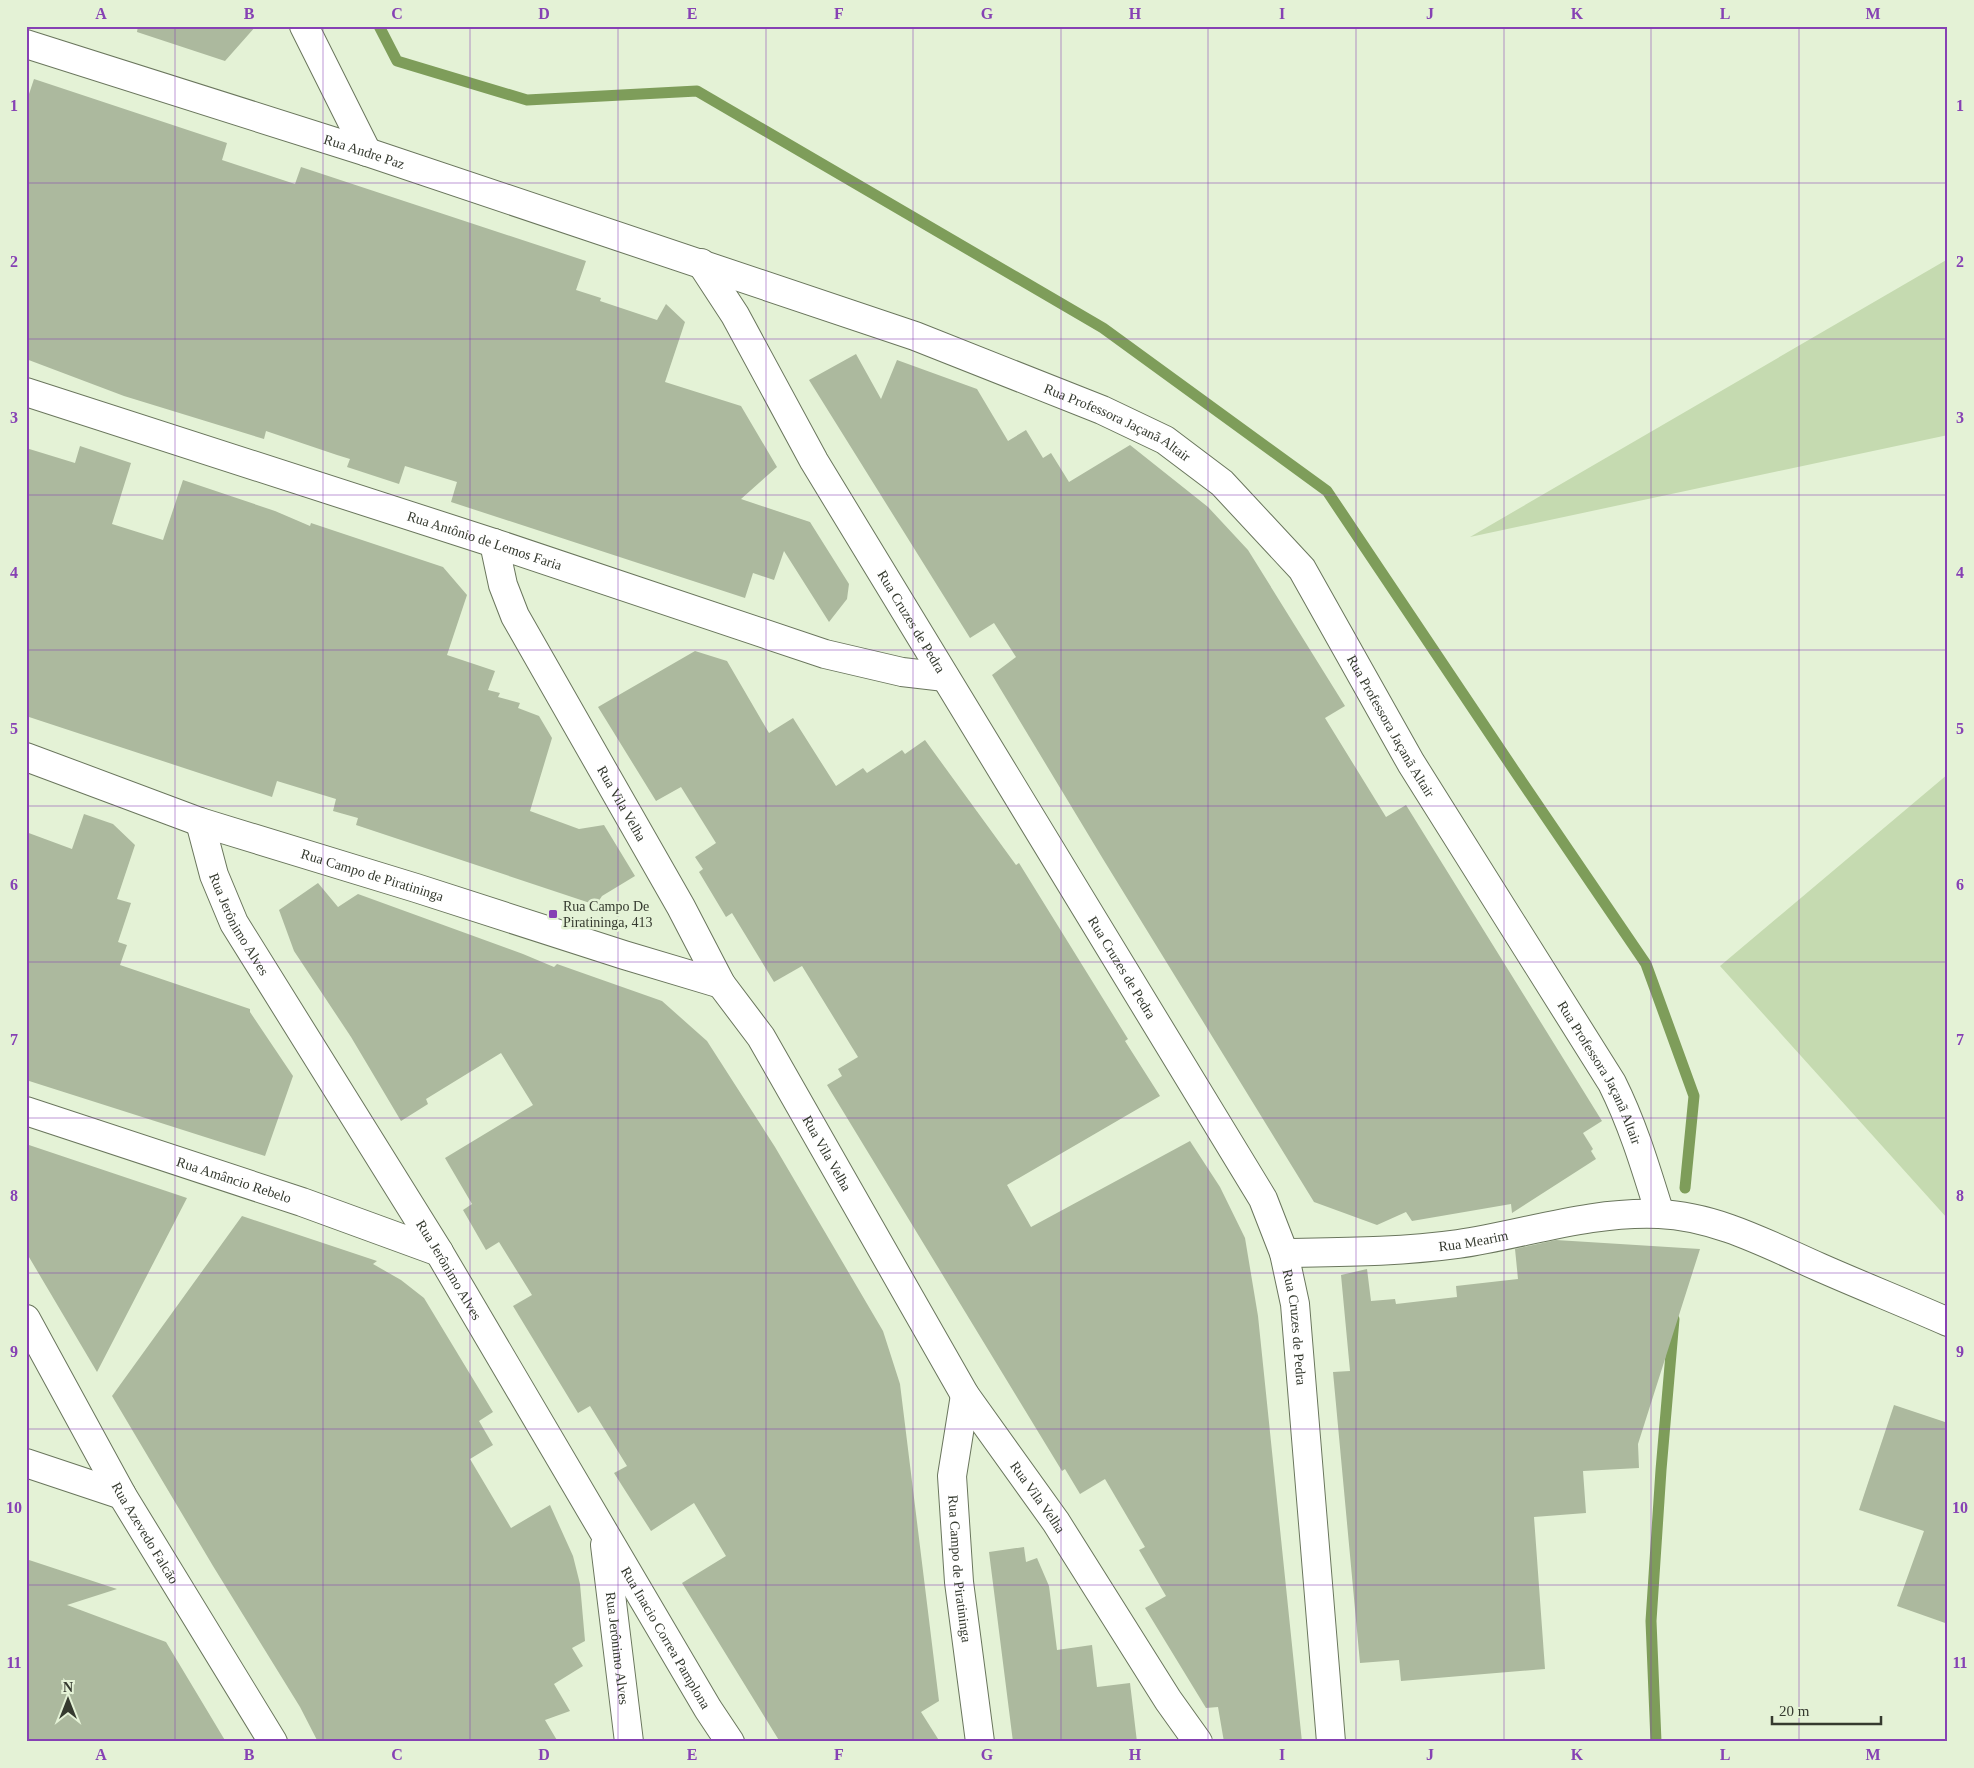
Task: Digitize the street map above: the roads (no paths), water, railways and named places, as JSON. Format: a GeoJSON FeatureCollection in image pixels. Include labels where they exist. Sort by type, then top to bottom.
{"type":"FeatureCollection","features":[{"type":"Feature","properties":{"kind":"street"},"geometry":{"type":"LineString","coordinates":[[304,26],[367,152]]}},
{"type":"Feature","properties":{"kind":"street","name":"Rua Andre Paz"},"geometry":{"type":"LineString","coordinates":[[26,44],[367,152],[701,263]]}},
{"type":"Feature","properties":{"kind":"street","name":"Rua Cruzes de Pedra"},"geometry":{"type":"LineString","coordinates":[[701,263],[735,315],[814,461],[1263,1199],[1284,1252],[1295,1304],[1331,1742]]}},
{"type":"Feature","properties":{"kind":"street","name":"Rua Professora Jaçanã Altair"},"geometry":{"type":"LineString","coordinates":[[701,263],[914,336],[1102,410],[1165,440],[1222,483],[1302,569],[1411,763],[1612,1083],[1640,1148],[1660,1214]]}},
{"type":"Feature","properties":{"kind":"street","name":"Rua Antônio de Lemos Faria"},"geometry":{"type":"LineString","coordinates":[[26,392],[494,543],[825,654],[902,672],[946,677]]}},
{"type":"Feature","properties":{"kind":"street","name":"Rua Vila Velha"},"geometry":{"type":"LineString","coordinates":[[494,543],[503,585],[515,616],[534,653],[681,907],[721,984],[761,1037],[965,1395],[1056,1522],[1168,1700],[1198,1742]]}},
{"type":"Feature","properties":{"kind":"street","name":"Rua Campo de Piratininga"},"geometry":{"type":"LineString","coordinates":[[26,757],[200,822],[416,888],[624,956],[721,984]]}},
{"type":"Feature","properties":{"kind":"street","name":"Rua Jerônimo Alves"},"geometry":{"type":"LineString","coordinates":[[200,822],[214,875],[234,922],[439,1252],[604,1534],[629,1742]]}},
{"type":"Feature","properties":{"kind":"street","name":"Rua Amâncio Rebelo"},"geometry":{"type":"LineString","coordinates":[[26,1111],[302,1202],[439,1252]]}},
{"type":"Feature","properties":{"kind":"street"},"geometry":{"type":"LineString","coordinates":[[1660,1214],[1702,1220],[1747,1235],[1948,1322]]}},
{"type":"Feature","properties":{"kind":"street","name":"Rua Mearim"},"geometry":{"type":"LineString","coordinates":[[1284,1252],[1385,1250],[1458,1244],[1556,1224],[1620,1215],[1660,1214]]}},
{"type":"Feature","properties":{"kind":"street","name":"Rua Azevedo Falcão"},"geometry":{"type":"LineString","coordinates":[[26,1319],[122,1494],[273,1742]]}},
{"type":"Feature","properties":{"kind":"street","name":"Rua Campo de Piratininga"},"geometry":{"type":"LineString","coordinates":[[965,1395],[952,1476],[959,1582],[980,1742]]}},
{"type":"Feature","properties":{"kind":"street"},"geometry":{"type":"LineString","coordinates":[[26,1463],[122,1494]]}},
{"type":"Feature","properties":{"kind":"street","name":"Rua Inacio Correa Pamplona"},"geometry":{"type":"LineString","coordinates":[[604,1534],[708,1709],[730,1742]]}},
{"type":"Feature","properties":{"kind":"waterway"},"geometry":{"type":"LineString","coordinates":[[379,26],[397,61],[527,100],[697,91],[1103,328],[1327,491],[1646,964],[1694,1096],[1685,1188]]}},
{"type":"Feature","properties":{"kind":"waterway"},"geometry":{"type":"LineString","coordinates":[[1656,1742],[1651,1621],[1674,1319]]}},
{"type":"Feature","properties":{"kind":"place","name":"Rua Campo De Piratininga, 413"},"geometry":{"type":"Point","coordinates":[553,914]}}]}
